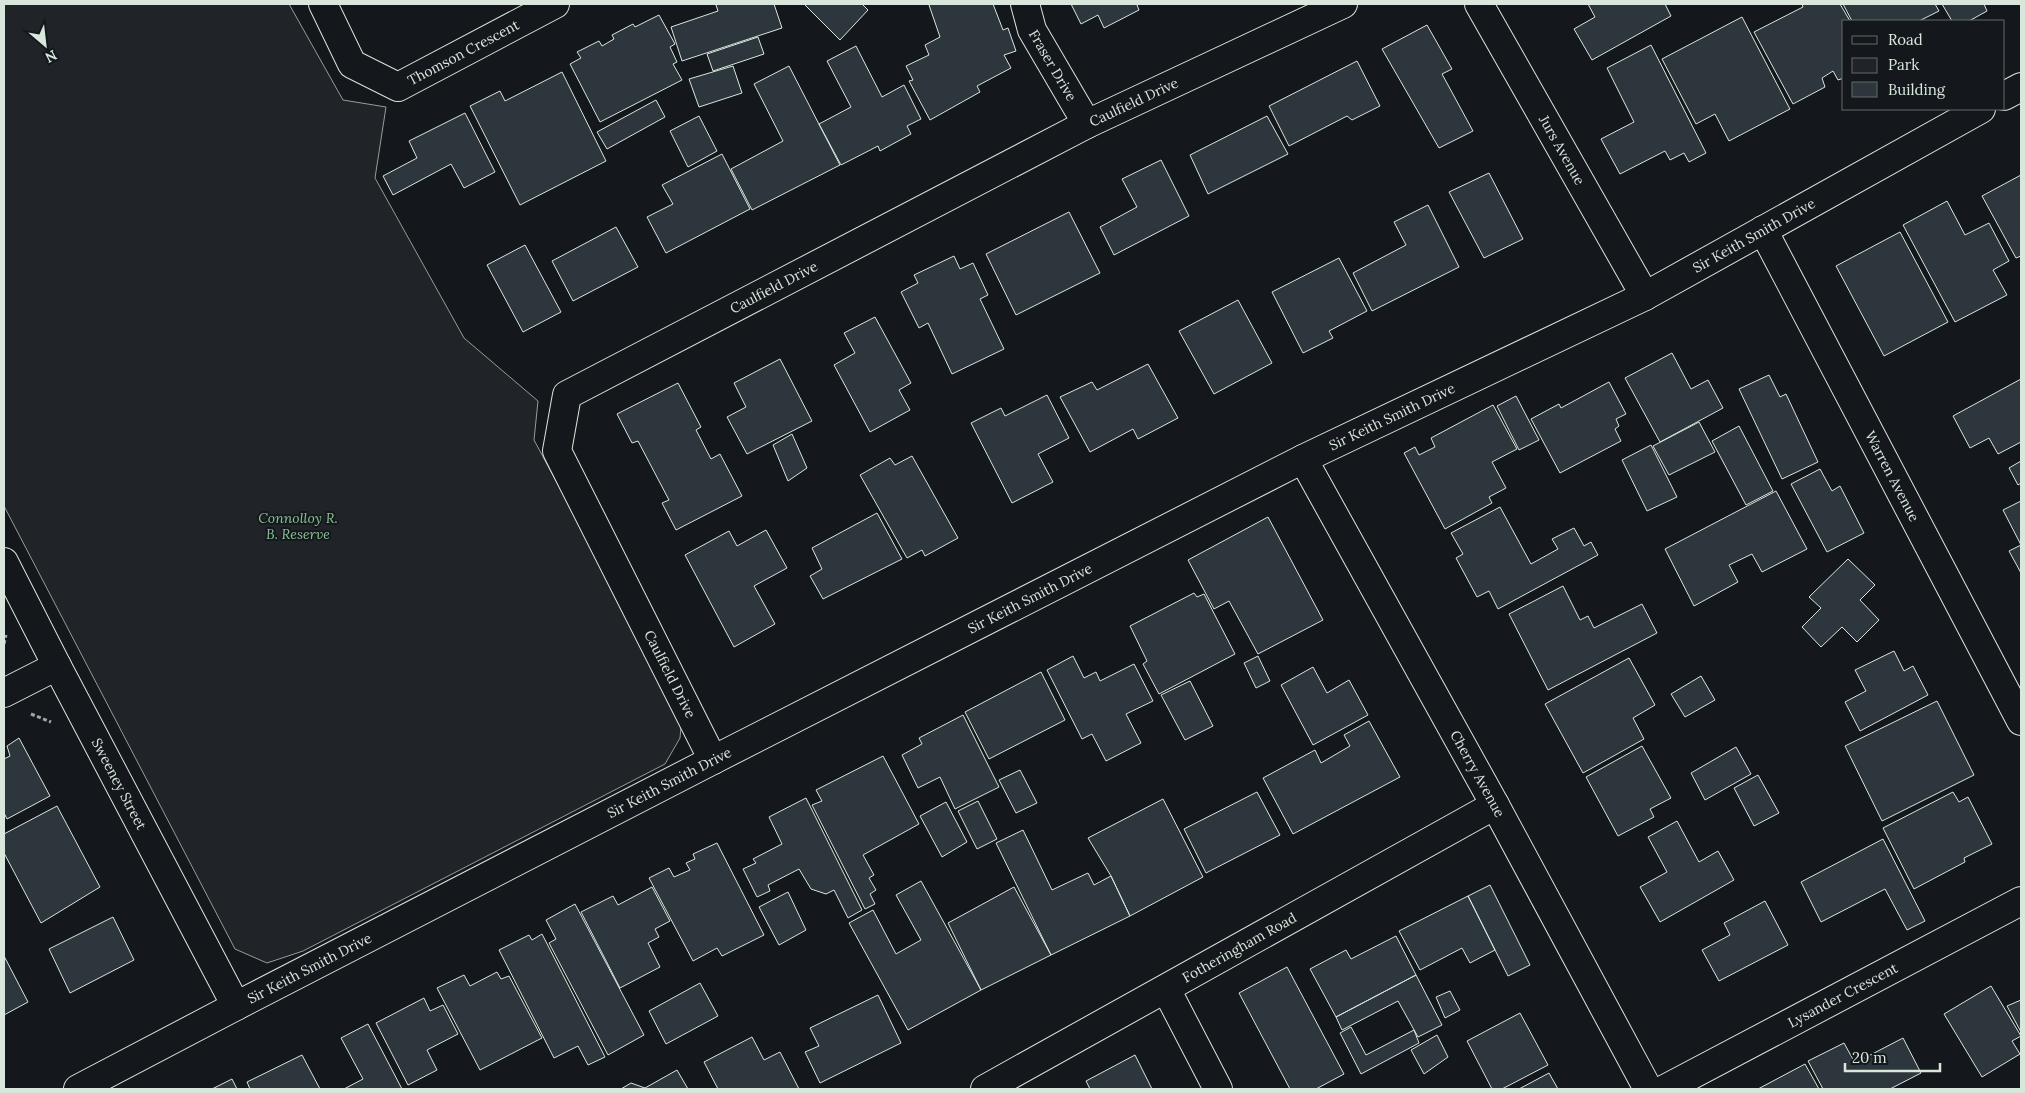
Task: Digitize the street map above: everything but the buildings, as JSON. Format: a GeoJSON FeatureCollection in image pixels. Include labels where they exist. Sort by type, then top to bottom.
{"type":"FeatureCollection","features":[{"type":"Feature","properties":{"kind":"street","name":"Thomson Crescent"},"geometry":{"type":"LineString","coordinates":[[324,4],[352,64],[398,87],[555,4]]}},
{"type":"Feature","properties":{"kind":"street","name":"Fraser Drive"},"geometry":{"type":"LineString","coordinates":[[1025,4],[1032,30],[1087,124]]}},
{"type":"Feature","properties":{"kind":"street","name":"Caulfield Drive"},"geometry":{"type":"LineString","coordinates":[[713,760],[557,450],[567,395],[1087,124],[1343,4]]}},
{"type":"Feature","properties":{"kind":"street","name":"Jurs Avenue"},"geometry":{"type":"LineString","coordinates":[[1479,4],[1645,296]]}},
{"type":"Feature","properties":{"kind":"street"},"geometry":{"type":"LineString","coordinates":[[2005,95],[2021,87]]}},
{"type":"Feature","properties":{"kind":"street","name":"Sir Keith Smith Drive"},"geometry":{"type":"LineString","coordinates":[[78,1089],[713,760],[1303,459],[1645,296],[1979,110]]}},
{"type":"Feature","properties":{"kind":"street","name":"Warren Avenue"},"geometry":{"type":"LineString","coordinates":[[1763,230],[2021,721]]}},
{"type":"Feature","properties":{"kind":"street","name":"Cherry Avenue"},"geometry":{"type":"LineString","coordinates":[[1303,459],[1495,805],[1648,1089]]}},
{"type":"Feature","properties":{"kind":"street","name":"Sweeney Street"},"geometry":{"type":"LineString","coordinates":[[4,562],[56,666],[236,1006]]}},
{"type":"Feature","properties":{"kind":"street"},"geometry":{"type":"LineString","coordinates":[[4,693],[56,666]]}},
{"type":"Feature","properties":{"kind":"street","name":"Fotheringham Road"},"geometry":{"type":"LineString","coordinates":[[985,1089],[1495,805]]}},
{"type":"Feature","properties":{"kind":"street","name":"Lysander Crescent"},"geometry":{"type":"LineString","coordinates":[[1665,1089],[2021,901]]}},
{"type":"Feature","properties":{"kind":"street"},"geometry":{"type":"LineString","coordinates":[[1166,988],[1218,1089]]}},
{"type":"Feature","properties":{"kind":"green space","name":"Connolloy R. B. Reserve"},"geometry":{"type":"Polygon","coordinates":[[[4,4],[289,4],[343,100],[386,107],[375,178],[464,338],[538,401],[534,440],[682,715],[680,738],[665,764],[303,951],[267,963],[235,949],[4,506],[4,4]]]}}]}
